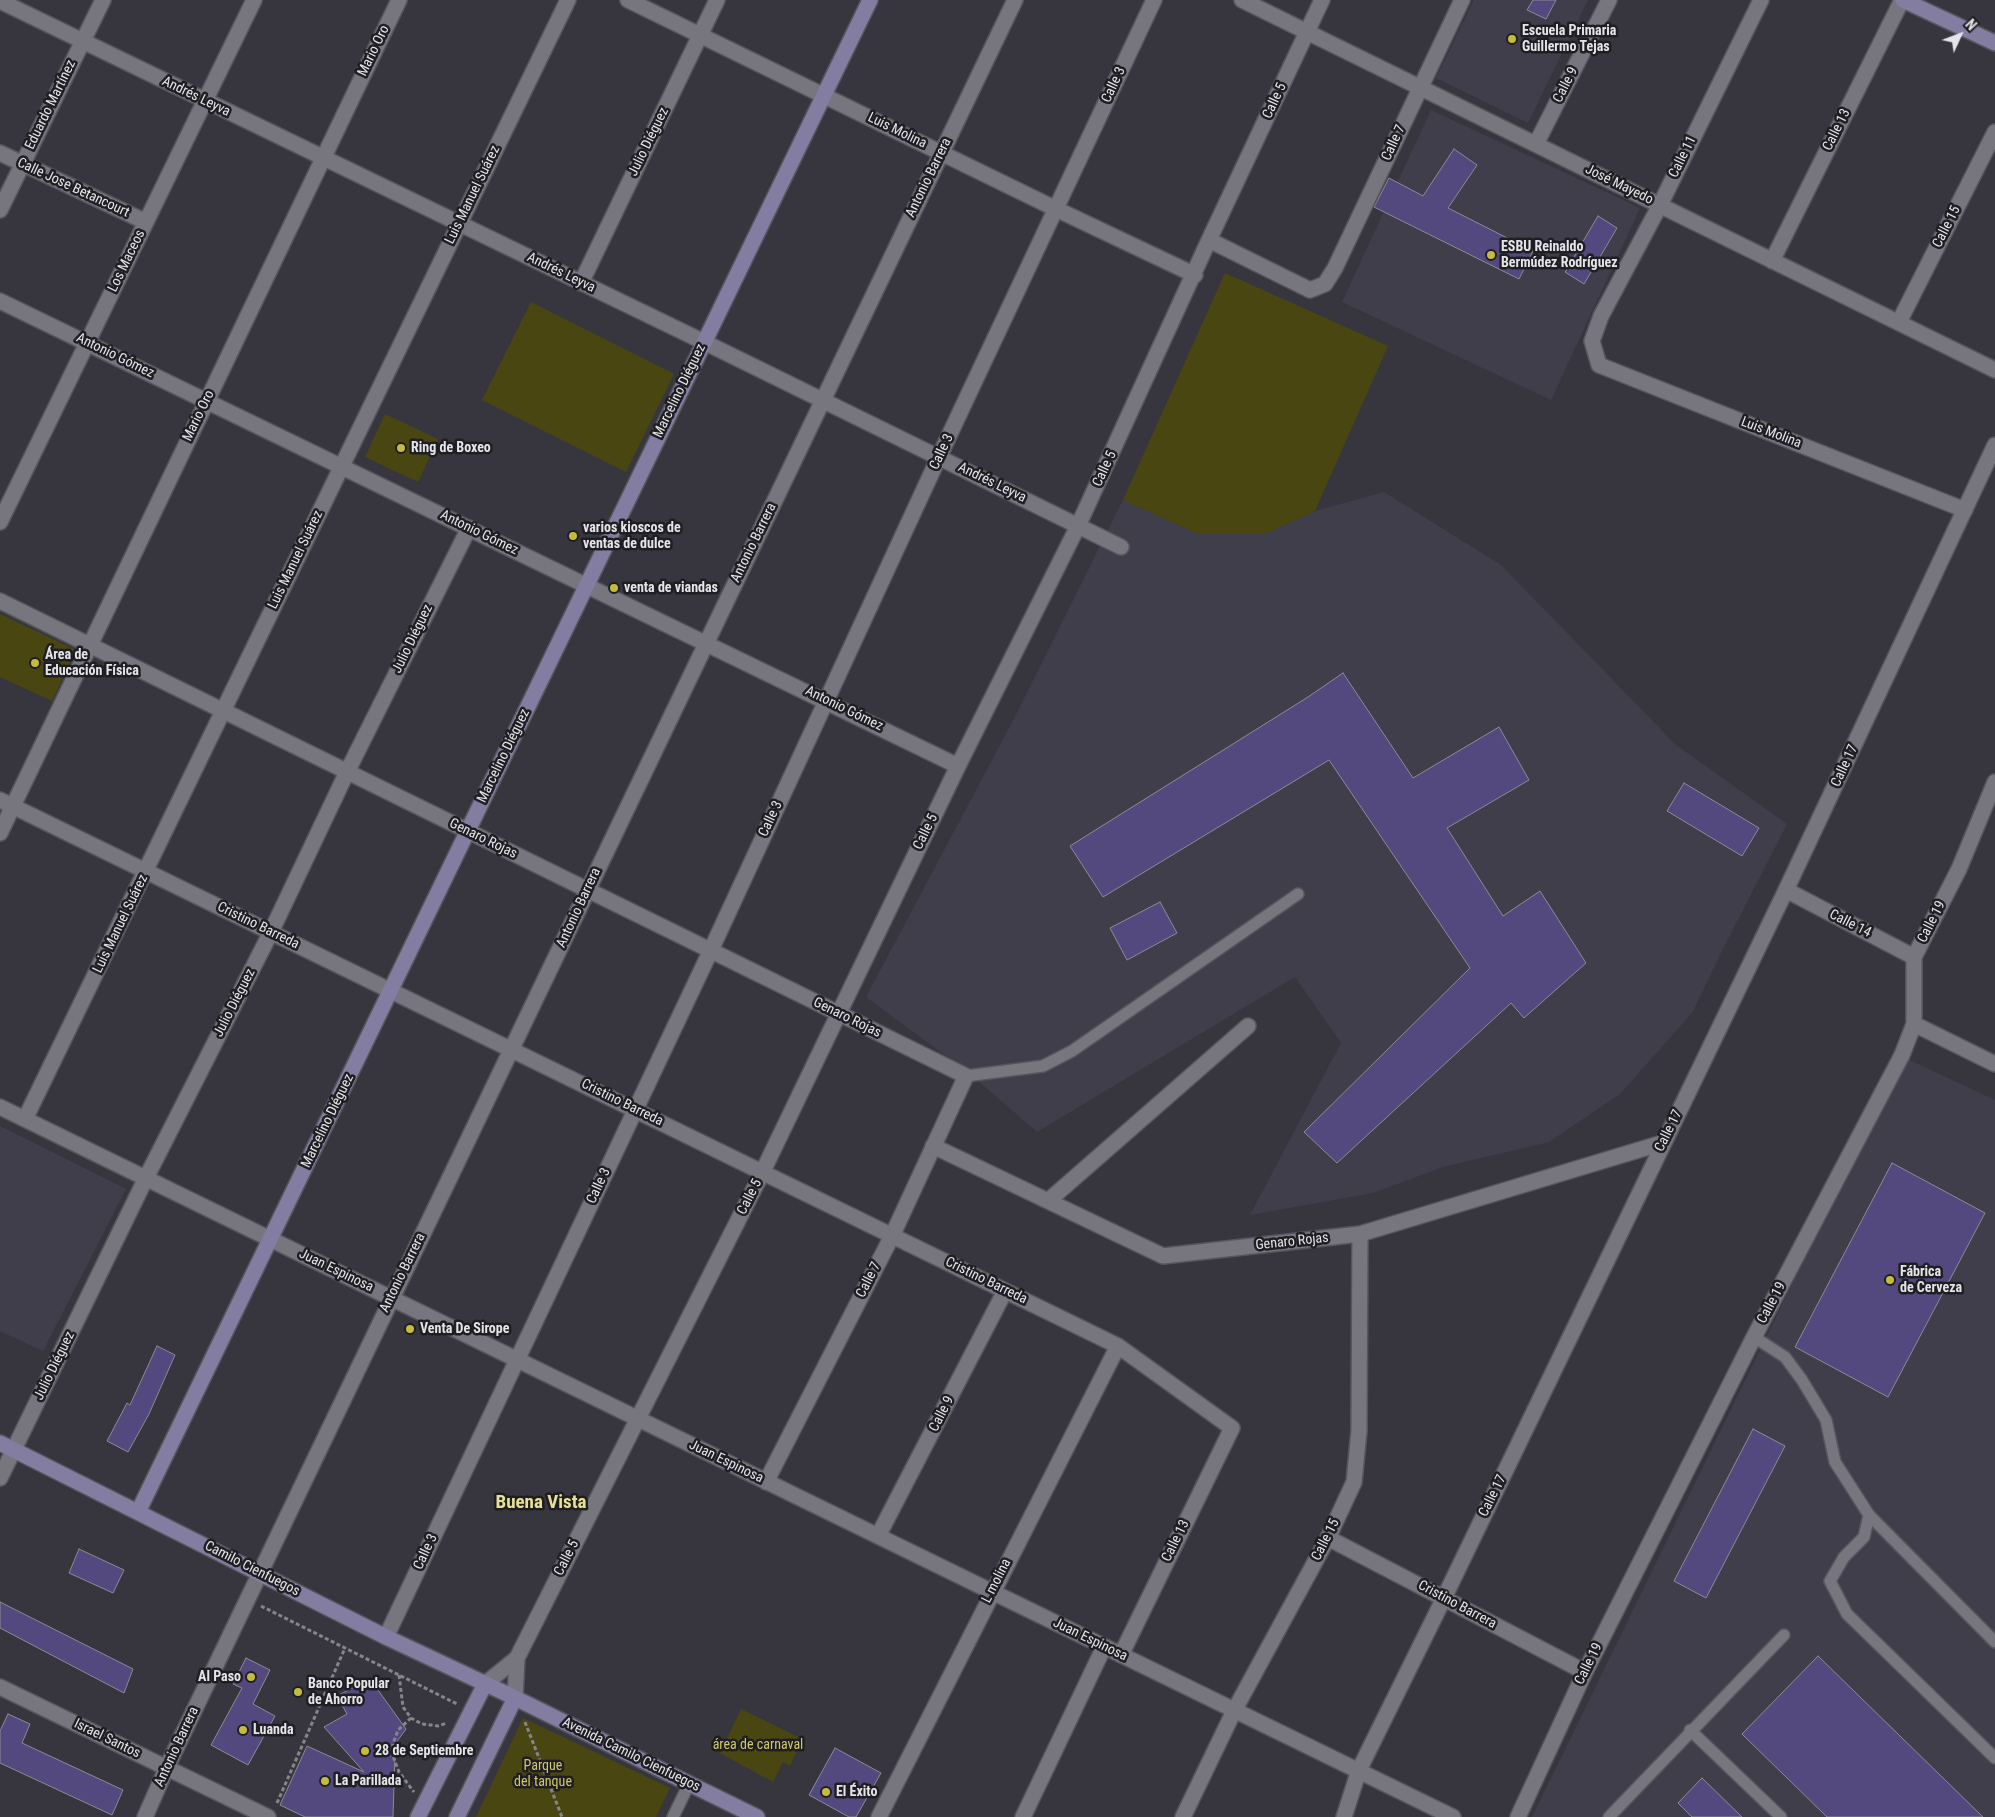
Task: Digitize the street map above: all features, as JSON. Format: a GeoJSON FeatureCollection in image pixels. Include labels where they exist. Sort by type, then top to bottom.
{"type":"FeatureCollection","features":[{"type":"Feature","properties":{"kind":"street","name":"Eduardo Martínez"},"geometry":{"type":"LineString","coordinates":[[0,210],[103,0]]}},
{"type":"Feature","properties":{"kind":"street","name":"Los Maceos"},"geometry":{"type":"LineString","coordinates":[[0,522],[254,0]]}},
{"type":"Feature","properties":{"kind":"street","name":"Mario Oro"},"geometry":{"type":"LineString","coordinates":[[0,833],[7,803],[90,645],[399,0]]}},
{"type":"Feature","properties":{"kind":"street","name":"Luis Manuel Suárez"},"geometry":{"type":"LineString","coordinates":[[25,1119],[568,0]]}},
{"type":"Feature","properties":{"kind":"street","name":"Luis Molina"},"geometry":{"type":"LineString","coordinates":[[628,0],[1056,209],[1195,274]]}},
{"type":"Feature","properties":{"kind":"street","name":"Julio Diéguez"},"geometry":{"type":"LineString","coordinates":[[582,283],[717,0]]}},
{"type":"Feature","properties":{"kind":"street","name":"Marcelino Diéguez"},"geometry":{"type":"LineString","coordinates":[[138,1512],[392,991],[467,831],[870,0]]}},
{"type":"Feature","properties":{"kind":"street","name":"Antonio Barrera"},"geometry":{"type":"LineString","coordinates":[[146,1817],[167,1767],[247,1599],[1015,0]]}},
{"type":"Feature","properties":{"kind":"street","name":"Calle 3"},"geometry":{"type":"LineString","coordinates":[[386,1637],[711,950],[939,457],[1154,0]]}},
{"type":"Feature","properties":{"kind":"street","name":"José Mayedo"},"geometry":{"type":"LineString","coordinates":[[1242,0],[1995,370]]}},
{"type":"Feature","properties":{"kind":"street","name":"Calle 5"},"geometry":{"type":"LineString","coordinates":[[510,1695],[517,1658],[636,1419],[762,1173],[958,766],[1078,526],[1209,240],[1322,0]]}},
{"type":"Feature","properties":{"kind":"street","name":"Calle 7"},"geometry":{"type":"LineString","coordinates":[[1209,240],[1310,290],[1325,284],[1336,268],[1462,0]]}},
{"type":"Feature","properties":{"kind":"street","name":"Calle 9"},"geometry":{"type":"LineString","coordinates":[[1536,144],[1609,0]]}},
{"type":"Feature","properties":{"kind":"street","name":"Calle 11"},"geometry":{"type":"LineString","coordinates":[[1592,341],[1601,316],[1660,205],[1761,0]]}},
{"type":"Feature","properties":{"kind":"street"},"geometry":{"type":"LineString","coordinates":[[1902,0],[1995,43]]}},
{"type":"Feature","properties":{"kind":"street","name":"Calle 13"},"geometry":{"type":"LineString","coordinates":[[1772,260],[1902,0]]}},
{"type":"Feature","properties":{"kind":"street","name":"Andrés Leyva"},"geometry":{"type":"LineString","coordinates":[[0,1],[322,159],[704,342],[1120,547]]}},
{"type":"Feature","properties":{"kind":"street","name":"Calle 15"},"geometry":{"type":"LineString","coordinates":[[1899,322],[1995,132]]}},
{"type":"Feature","properties":{"kind":"street","name":"Calle Jose Betancourt"},"geometry":{"type":"LineString","coordinates":[[0,153],[146,222]]}},
{"type":"Feature","properties":{"kind":"street","name":"Antonio Gómez"},"geometry":{"type":"LineString","coordinates":[[0,301],[826,700],[958,766]]}},
{"type":"Feature","properties":{"kind":"street","name":"Luis Molina"},"geometry":{"type":"LineString","coordinates":[[1592,341],[1599,364],[1965,510]]}},
{"type":"Feature","properties":{"kind":"street","name":"Calle 17"},"geometry":{"type":"LineString","coordinates":[[1344,1817],[1359,1770],[1786,890],[1995,445]]}},
{"type":"Feature","properties":{"kind":"street","name":"Julio Diéguez"},"geometry":{"type":"LineString","coordinates":[[0,1478],[7,1446],[271,932],[347,772],[468,528]]}},
{"type":"Feature","properties":{"kind":"street","name":"Genaro Rojas"},"geometry":{"type":"LineString","coordinates":[[0,601],[966,1076]]}},
{"type":"Feature","properties":{"kind":"street","name":"Calle 19"},"geometry":{"type":"LineString","coordinates":[[1518,1817],[1585,1672],[1754,1337],[1902,1054],[1914,1024],[1914,957],[1959,869],[1995,782]]}},
{"type":"Feature","properties":{"kind":"street","name":"Cristino Barreda"},"geometry":{"type":"LineString","coordinates":[[7,803],[1118,1346],[1232,1428]]}},
{"type":"Feature","properties":{"kind":"street","name":"Calle 14"},"geometry":{"type":"LineString","coordinates":[[1786,890],[1914,957]]}},
{"type":"Feature","properties":{"kind":"street"},"geometry":{"type":"LineString","coordinates":[[1914,1024],[1995,1064]]}},
{"type":"Feature","properties":{"kind":"street"},"geometry":{"type":"LineString","coordinates":[[1048,1201],[1248,1026]]}},
{"type":"Feature","properties":{"kind":"street","name":"Calle 7"},"geometry":{"type":"LineString","coordinates":[[766,1482],[892,1236],[966,1076]]}},
{"type":"Feature","properties":{"kind":"street","name":"Juan Espinosa"},"geometry":{"type":"LineString","coordinates":[[0,1107],[1453,1817]]}},
{"type":"Feature","properties":{"kind":"street","name":"Genaro Rojas"},"geometry":{"type":"LineString","coordinates":[[934,1146],[1163,1256],[1360,1234],[1662,1143]]}},
{"type":"Feature","properties":{"kind":"street","name":"Calle 15"},"geometry":{"type":"LineString","coordinates":[[1182,1817],[1234,1711],[1328,1538],[1354,1482],[1360,1432],[1360,1234]]}},
{"type":"Feature","properties":{"kind":"street","name":"Calle 9"},"geometry":{"type":"LineString","coordinates":[[878,1536],[1005,1291]]}},
{"type":"Feature","properties":{"kind":"street","name":"L molina"},"geometry":{"type":"LineString","coordinates":[[879,1817],[1118,1346]]}},
{"type":"Feature","properties":{"kind":"street","name":"Calle 13"},"geometry":{"type":"LineString","coordinates":[[1121,1655],[1232,1428]]}},
{"type":"Feature","properties":{"kind":"street","name":"Camilo Cienfuegos"},"geometry":{"type":"LineString","coordinates":[[7,1446],[386,1637],[510,1695]]}},
{"type":"Feature","properties":{"kind":"street","name":"Cristino Barrera"},"geometry":{"type":"LineString","coordinates":[[1328,1538],[1585,1672]]}},
{"type":"Feature","properties":{"kind":"street"},"geometry":{"type":"LineString","coordinates":[[1023,1817],[1104,1647]]}},
{"type":"Feature","properties":{"kind":"street","name":"Calle 5"},"geometry":{"type":"LineString","coordinates":[[485,1684],[517,1658]]}},
{"type":"Feature","properties":{"kind":"street"},"geometry":{"type":"LineString","coordinates":[[418,1817],[485,1684]]}},
{"type":"Feature","properties":{"kind":"street","name":"Israel Santos"},"geometry":{"type":"LineString","coordinates":[[0,1687],[167,1767],[271,1813]]}},
{"type":"Feature","properties":{"kind":"street"},"geometry":{"type":"LineString","coordinates":[[457,1817],[510,1695]]}},
{"type":"Feature","properties":{"kind":"street","name":"Avenida Camilo Cienfuegos"},"geometry":{"type":"LineString","coordinates":[[510,1695],[757,1817]]}},
{"type":"Feature","properties":{"kind":"lane"},"geometry":{"type":"LineString","coordinates":[[966,1076],[1043,1066],[1072,1051],[1298,894]]}},
{"type":"Feature","properties":{"kind":"lane"},"geometry":{"type":"LineString","coordinates":[[1754,1337],[1785,1357],[1802,1380],[1826,1420],[1834,1462],[1869,1515],[1995,1642]]}},
{"type":"Feature","properties":{"kind":"lane"},"geometry":{"type":"LineString","coordinates":[[1869,1515],[1864,1537],[1844,1557],[1830,1581],[1846,1614],[1995,1758]]}},
{"type":"Feature","properties":{"kind":"lane"},"geometry":{"type":"LineString","coordinates":[[1609,1817],[1690,1730],[1784,1635]]}},
{"type":"Feature","properties":{"kind":"lane"},"geometry":{"type":"LineString","coordinates":[[1690,1730],[1781,1817]]}},
{"type":"Feature","properties":{"kind":"lane"},"geometry":{"type":"LineString","coordinates":[[672,1817],[689,1784]]}},
{"type":"Feature","properties":{"kind":"path"},"geometry":{"type":"LineString","coordinates":[[247,1599],[458,1704],[454,1713]]}},
{"type":"Feature","properties":{"kind":"path"},"geometry":{"type":"LineString","coordinates":[[271,1813],[345,1648]]}},
{"type":"Feature","properties":{"kind":"path"},"geometry":{"type":"LineString","coordinates":[[399,1674],[403,1706],[411,1718],[422,1724],[438,1726],[449,1722],[445,1730]]}},
{"type":"Feature","properties":{"kind":"path"},"geometry":{"type":"LineString","coordinates":[[510,1695],[562,1817]]}},
{"type":"Feature","properties":{"kind":"path"},"geometry":{"type":"LineString","coordinates":[[411,1718],[398,1730],[393,1744],[393,1756],[399,1772],[414,1793],[419,1784]]}},
{"type":"Feature","properties":{"kind":"shaded area","name":"Escuela Primaria Guillermo Tejas"},"geometry":{"type":"Polygon","coordinates":[[[1474,0],[1588,0],[1528,123],[1436,78],[1474,0]]]}},
{"type":"Feature","properties":{"kind":"shaded area","name":"ESBU Reinaldo Bermúdez Rodríguez"},"geometry":{"type":"Polygon","coordinates":[[[1431,110],[1640,208],[1551,400],[1342,302],[1431,110]]]}},
{"type":"Feature","properties":{"kind":"shaded area"},"geometry":{"type":"Polygon","coordinates":[[[1384,492],[1501,565],[1676,745],[1787,824],[1692,1013],[1620,1094],[1549,1142],[1443,1167],[1373,1193],[1250,1215],[1341,1043],[1295,977],[1037,1132],[969,1073],[866,997],[1016,715],[1123,500],[1198,534],[1265,534],[1315,511],[1384,492]]]}},
{"type":"Feature","properties":{"kind":"shaded area"},"geometry":{"type":"Polygon","coordinates":[[[1903,1057],[1995,1100],[1995,1817],[1532,1817],[1903,1057]]]}},
{"type":"Feature","properties":{"kind":"shaded area"},"geometry":{"type":"Polygon","coordinates":[[[0,1126],[126,1189],[43,1351],[0,1331],[0,1126]]]}},
{"type":"Feature","properties":{"kind":"green space"},"geometry":{"type":"Polygon","coordinates":[[[1225,273],[1388,346],[1315,511],[1265,534],[1198,534],[1123,500],[1225,273]]]}},
{"type":"Feature","properties":{"kind":"green space"},"geometry":{"type":"Polygon","coordinates":[[[531,302],[674,374],[626,472],[482,400],[531,302]]]}},
{"type":"Feature","properties":{"kind":"green space","name":"Ring de Boxeo"},"geometry":{"type":"Polygon","coordinates":[[[385,414],[438,439],[418,482],[365,457],[385,414]]]}},
{"type":"Feature","properties":{"kind":"green space","name":"Área de Educación Física"},"geometry":{"type":"Polygon","coordinates":[[[0,614],[76,650],[52,701],[0,677],[0,614]]]}},
{"type":"Feature","properties":{"kind":"green space","name":"área de carnaval"},"geometry":{"type":"Polygon","coordinates":[[[741,1709],[802,1739],[790,1766],[783,1762],[773,1782],[720,1753],[741,1709]]]}},
{"type":"Feature","properties":{"kind":"green space","name":"Parque del tanque"},"geometry":{"type":"Polygon","coordinates":[[[523,1718],[670,1788],[656,1817],[476,1817],[523,1718]]]}},
{"type":"Feature","properties":{"kind":"building"},"geometry":{"type":"Polygon","coordinates":[[[1533,0],[1556,0],[1546,19],[1527,10],[1533,0]]]}},
{"type":"Feature","properties":{"kind":"building"},"geometry":{"type":"Polygon","coordinates":[[[1454,149],[1477,165],[1448,208],[1533,251],[1519,279],[1374,207],[1389,178],[1423,196],[1454,149]]]}},
{"type":"Feature","properties":{"kind":"building"},"geometry":{"type":"Polygon","coordinates":[[[1598,216],[1617,228],[1584,284],[1565,272],[1598,216]]]}},
{"type":"Feature","properties":{"kind":"building"},"geometry":{"type":"Polygon","coordinates":[[[1343,673],[1413,778],[1499,727],[1529,780],[1447,828],[1503,916],[1540,891],[1586,963],[1524,1018],[1511,1003],[1337,1163],[1304,1132],[1470,968],[1329,760],[1103,897],[1070,846],[1308,697],[1343,673]]]}},
{"type":"Feature","properties":{"kind":"building"},"geometry":{"type":"Polygon","coordinates":[[[1684,783],[1759,828],[1742,856],[1667,811],[1684,783]]]}},
{"type":"Feature","properties":{"kind":"building"},"geometry":{"type":"Polygon","coordinates":[[[1160,902],[1177,933],[1127,960],[1110,928],[1160,902]]]}},
{"type":"Feature","properties":{"kind":"building","name":"Fábrica de Cerveza"},"geometry":{"type":"Polygon","coordinates":[[[1892,1163],[1985,1213],[1888,1397],[1795,1347],[1892,1163]]]}},
{"type":"Feature","properties":{"kind":"building"},"geometry":{"type":"Polygon","coordinates":[[[157,1346],[175,1355],[149,1414],[128,1452],[107,1441],[127,1403],[130,1405],[157,1346]]]}},
{"type":"Feature","properties":{"kind":"building"},"geometry":{"type":"Polygon","coordinates":[[[1753,1429],[1785,1446],[1706,1598],[1674,1581],[1753,1429]]]}},
{"type":"Feature","properties":{"kind":"building"},"geometry":{"type":"Polygon","coordinates":[[[79,1549],[124,1570],[113,1593],[69,1573],[79,1549]]]}},
{"type":"Feature","properties":{"kind":"building"},"geometry":{"type":"Polygon","coordinates":[[[0,1602],[133,1669],[124,1693],[0,1628],[0,1602]]]}},
{"type":"Feature","properties":{"kind":"building"},"geometry":{"type":"Polygon","coordinates":[[[1818,1656],[1983,1817],[1827,1817],[1742,1734],[1818,1656]]]}},
{"type":"Feature","properties":{"kind":"building","name":"Luanda"},"geometry":{"type":"Polygon","coordinates":[[[246,1658],[270,1670],[253,1704],[275,1716],[248,1765],[211,1745],[242,1688],[233,1684],[246,1658]]]}},
{"type":"Feature","properties":{"kind":"building"},"geometry":{"type":"Polygon","coordinates":[[[370,1679],[406,1729],[398,1740],[395,1753],[393,1817],[305,1817],[280,1805],[307,1746],[364,1772],[324,1727],[347,1714],[337,1696],[370,1679]]]}},
{"type":"Feature","properties":{"kind":"building"},"geometry":{"type":"Polygon","coordinates":[[[8,1714],[30,1724],[22,1743],[123,1790],[112,1815],[0,1763],[0,1731],[8,1714]]]}},
{"type":"Feature","properties":{"kind":"building"},"geometry":{"type":"Polygon","coordinates":[[[835,1748],[881,1773],[856,1817],[849,1817],[809,1795],[835,1748]]]}},
{"type":"Feature","properties":{"kind":"building"},"geometry":{"type":"Polygon","coordinates":[[[1702,1778],[1742,1817],[1692,1817],[1678,1803],[1702,1778]]]}},
{"type":"Feature","properties":{"kind":"place","name":"Escuela Primaria Guillermo Tejas"},"geometry":{"type":"Point","coordinates":[1512,39]}},
{"type":"Feature","properties":{"kind":"place","name":"ESBU Reinaldo Bermúdez Rodríguez"},"geometry":{"type":"Point","coordinates":[1491,255]}},
{"type":"Feature","properties":{"kind":"place","name":"Ring de Boxeo"},"geometry":{"type":"Point","coordinates":[401,448]}},
{"type":"Feature","properties":{"kind":"place","name":"varios kioscos de ventas de dulce"},"geometry":{"type":"Point","coordinates":[573,536]}},
{"type":"Feature","properties":{"kind":"place","name":"venta de viandas"},"geometry":{"type":"Point","coordinates":[614,588]}},
{"type":"Feature","properties":{"kind":"place","name":"Área de Educación Física"},"geometry":{"type":"Point","coordinates":[35,663]}},
{"type":"Feature","properties":{"kind":"place","name":"Fábrica de Cerveza"},"geometry":{"type":"Point","coordinates":[1890,1280]}},
{"type":"Feature","properties":{"kind":"place","name":"Venta De Sirope"},"geometry":{"type":"Point","coordinates":[410,1329]}},
{"type":"Feature","properties":{"kind":"place","name":"Al Paso"},"geometry":{"type":"Point","coordinates":[251,1677]}},
{"type":"Feature","properties":{"kind":"place","name":"Banco Popular de Ahorro"},"geometry":{"type":"Point","coordinates":[298,1692]}},
{"type":"Feature","properties":{"kind":"place","name":"Luanda"},"geometry":{"type":"Point","coordinates":[243,1730]}},
{"type":"Feature","properties":{"kind":"place","name":"28 de Septiembre"},"geometry":{"type":"Point","coordinates":[365,1751]}},
{"type":"Feature","properties":{"kind":"place","name":"La Parillada"},"geometry":{"type":"Point","coordinates":[325,1781]}},
{"type":"Feature","properties":{"kind":"place","name":"El Éxito"},"geometry":{"type":"Point","coordinates":[826,1792]}},
{"type":"Feature","properties":{"kind":"district","name":"Buena Vista"},"geometry":{"type":"Point","coordinates":[541,1503]}}]}
